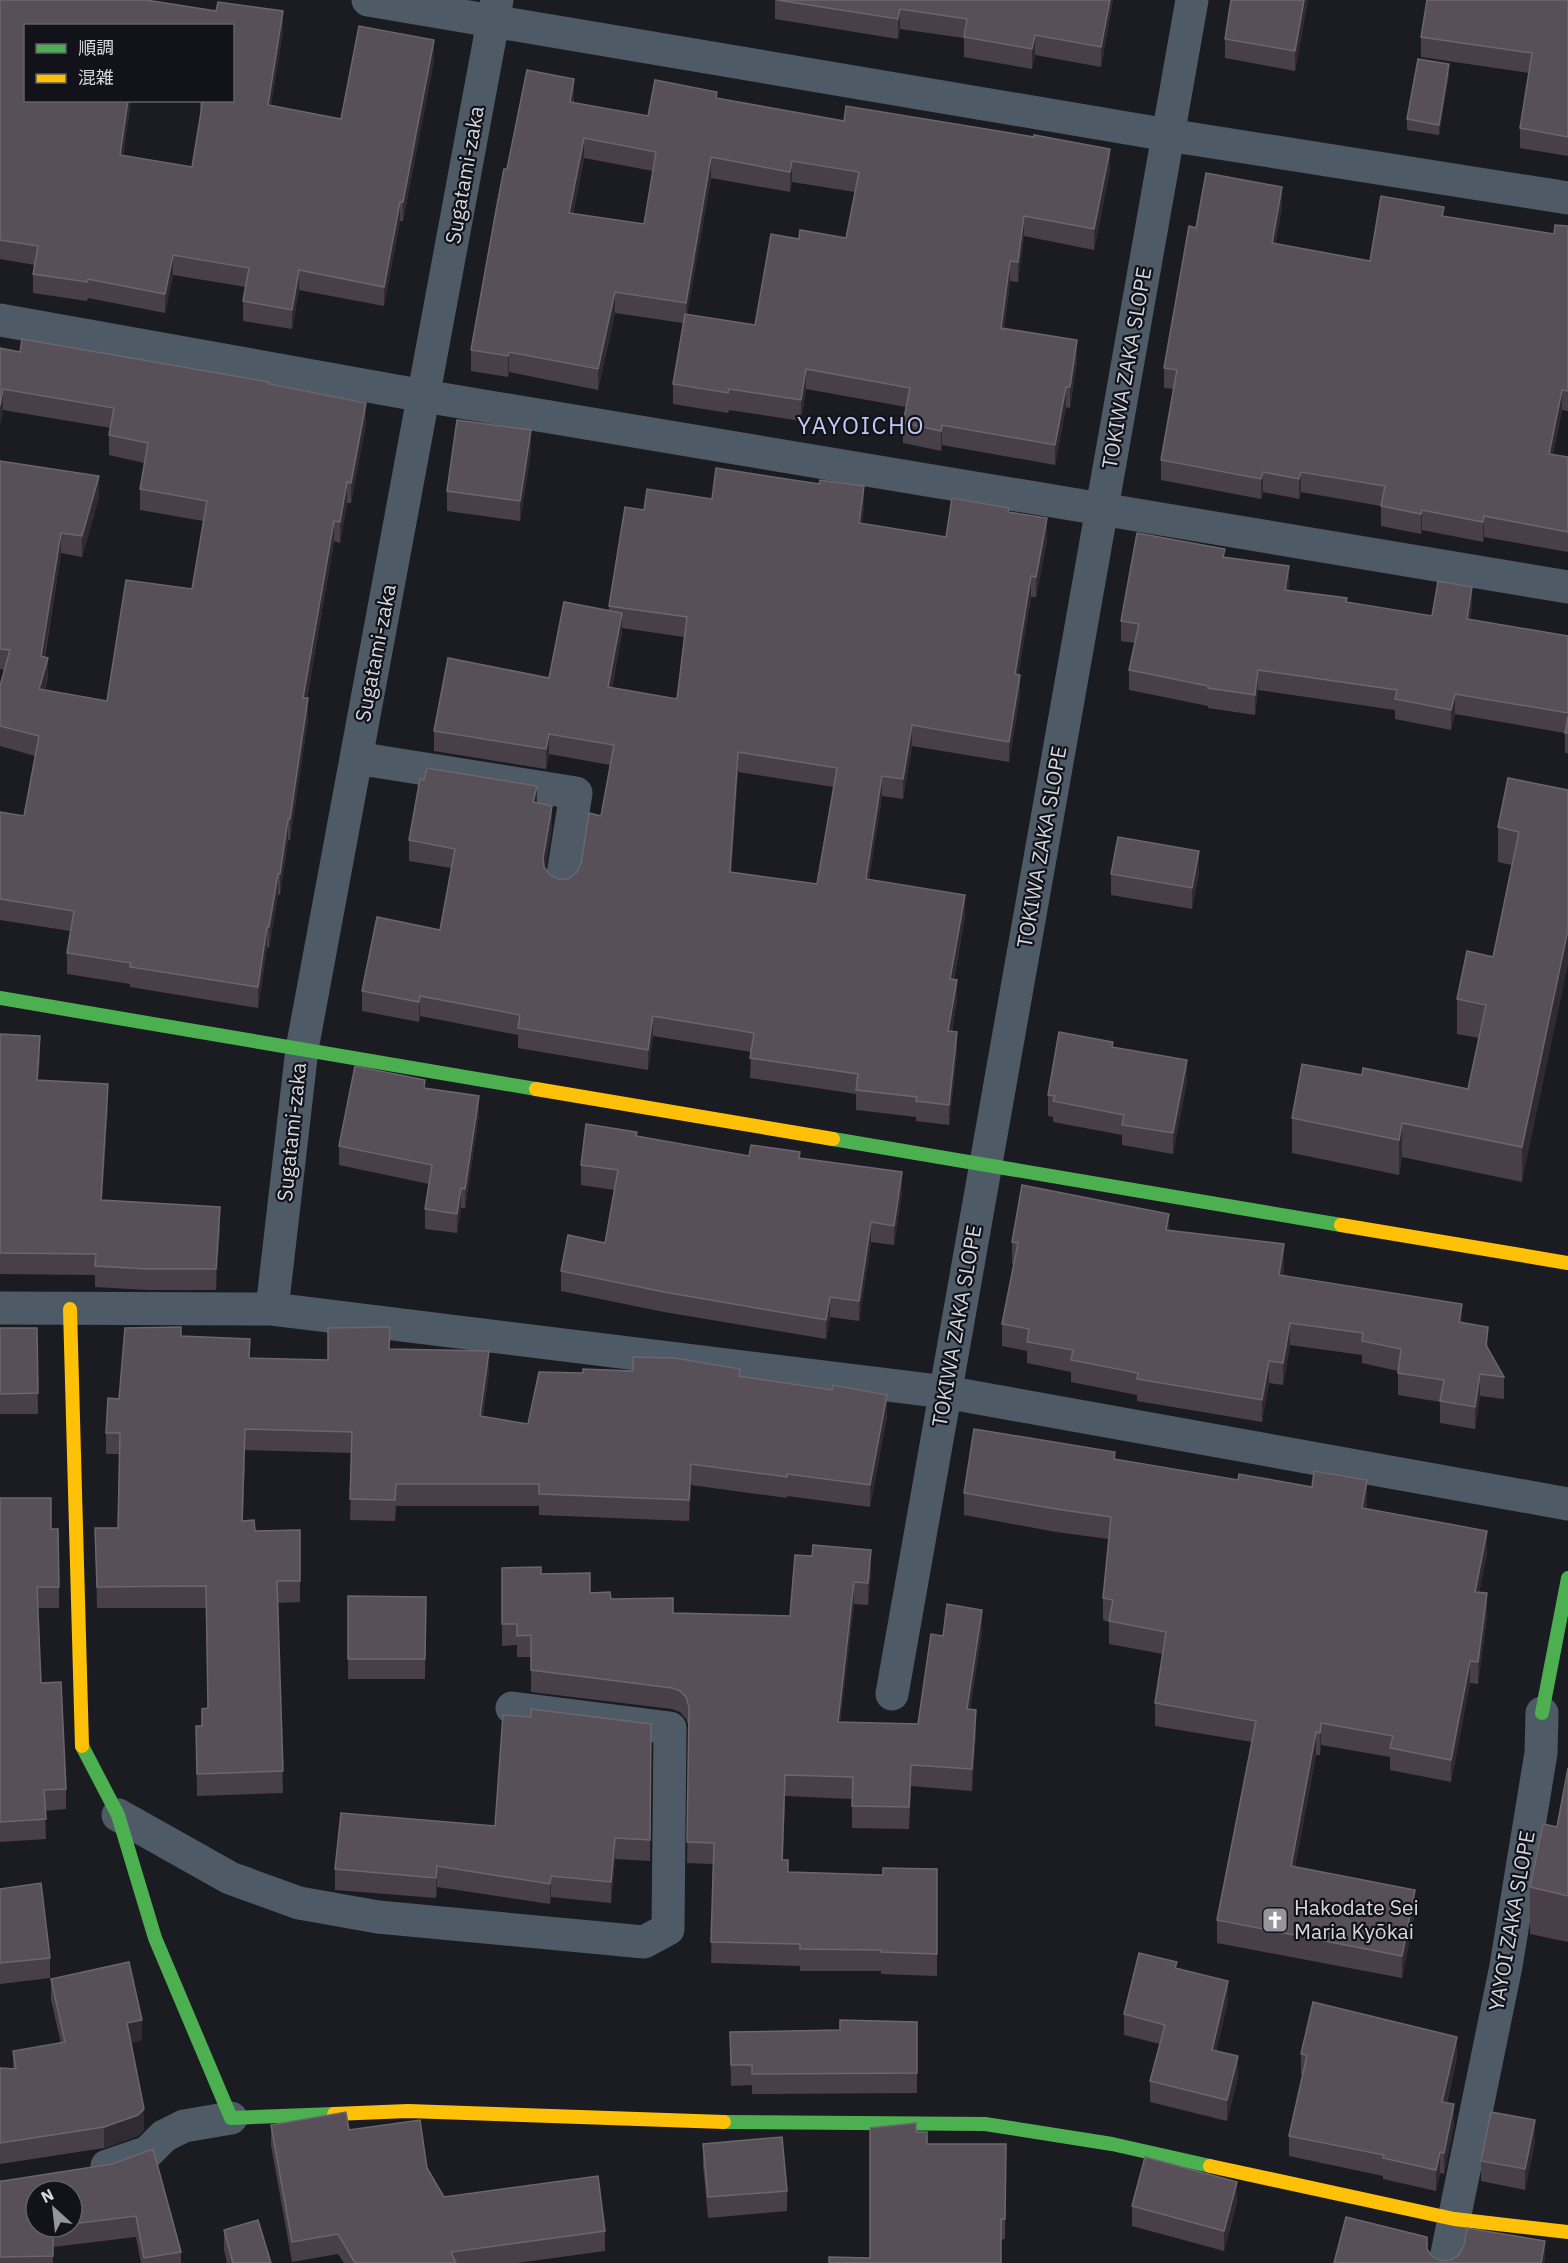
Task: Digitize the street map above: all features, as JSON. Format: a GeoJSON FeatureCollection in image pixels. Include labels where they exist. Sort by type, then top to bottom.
{"type":"FeatureCollection","features":[{"type":"Feature","properties":{"kind":"street"},"geometry":{"type":"LineString","coordinates":[[368,0],[495,11],[1168,135],[1568,198]]}},
{"type":"Feature","properties":{"kind":"street","name":"TOKIWA ZAKA SLOPE"},"geometry":{"type":"LineString","coordinates":[[892,1694],[1192,0]]}},
{"type":"Feature","properties":{"kind":"street","name":"Sugatami-zaka"},"geometry":{"type":"LineString","coordinates":[[272,1309],[302,1049],[495,11]]}},
{"type":"Feature","properties":{"kind":"street"},"geometry":{"type":"LineString","coordinates":[[0,320],[424,396],[1568,587]]}},
{"type":"Feature","properties":{"kind":"street"},"geometry":{"type":"LineString","coordinates":[[356,758],[576,793],[562,881]]}},
{"type":"Feature","properties":{"kind":"street"},"geometry":{"type":"LineString","coordinates":[[0,998],[1568,1263]]}},
{"type":"Feature","properties":{"kind":"street"},"geometry":{"type":"LineString","coordinates":[[0,1308],[272,1309],[945,1392],[1568,1504]]}},
{"type":"Feature","properties":{"kind":"street"},"geometry":{"type":"LineString","coordinates":[[70,1309],[82,1746],[118,1815],[155,1938],[231,2118]]}},
{"type":"Feature","properties":{"kind":"street","name":"YAYOI ZAKA SLOPE"},"geometry":{"type":"LineString","coordinates":[[1445,2263],[1506,1966],[1541,1753],[1542,1713],[1568,1578]]}},
{"type":"Feature","properties":{"kind":"street"},"geometry":{"type":"LineString","coordinates":[[118,1815],[230,1878],[299,1903],[378,1917],[644,1942],[668,1929],[670,1728],[512,1708]]}},
{"type":"Feature","properties":{"kind":"street"},"geometry":{"type":"LineString","coordinates":[[76,2171],[109,2166],[148,2152],[164,2136],[184,2126],[231,2118],[408,2111],[696,2122],[985,2124],[1112,2144],[1454,2219],[1568,2232]]}},
{"type":"Feature","properties":{"kind":"building"},"geometry":{"type":"Polygon","coordinates":[[[0,0],[146,0],[216,11],[218,2],[283,11],[268,105],[341,119],[359,26],[434,40],[384,287],[299,270],[292,310],[243,301],[249,268],[173,255],[165,294],[88,279],[87,282],[33,274],[38,246],[0,240],[0,0]]]}},
{"type":"Feature","properties":{"kind":"building"},"geometry":{"type":"Polygon","coordinates":[[[777,0],[1110,0],[1101,47],[1035,35],[1032,49],[964,37],[967,19],[900,9],[898,19],[777,0]]]}},
{"type":"Feature","properties":{"kind":"building"},"geometry":{"type":"Polygon","coordinates":[[[1231,0],[1304,0],[1295,51],[1225,39],[1231,0]]]}},
{"type":"Feature","properties":{"kind":"building"},"geometry":{"type":"Polygon","coordinates":[[[1427,0],[1568,0],[1568,137],[1520,128],[1532,53],[1421,37],[1427,0]]]}},
{"type":"Feature","properties":{"kind":"building"},"geometry":{"type":"Polygon","coordinates":[[[1418,59],[1449,64],[1439,125],[1407,119],[1418,59]]]}},
{"type":"Feature","properties":{"kind":"building"},"geometry":{"type":"Polygon","coordinates":[[[527,70],[574,79],[570,102],[648,116],[655,80],[717,92],[716,98],[844,121],[846,106],[1110,149],[1094,229],[1024,216],[1018,262],[1010,261],[1001,328],[1077,340],[1070,387],[1066,387],[1055,445],[942,425],[941,431],[903,423],[910,388],[806,369],[801,400],[729,389],[728,393],[673,384],[685,314],[755,325],[771,234],[799,239],[800,230],[846,238],[859,172],[792,161],[790,172],[711,157],[686,303],[615,292],[598,369],[509,352],[508,356],[471,350],[504,169],[507,169],[527,70]],[[584,138],[569,213],[644,224],[656,152],[584,138]]]}},
{"type":"Feature","properties":{"kind":"building"},"geometry":{"type":"Polygon","coordinates":[[[1206,173],[1282,187],[1272,243],[1370,261],[1381,196],[1444,207],[1442,216],[1554,234],[1555,225],[1568,226],[1568,391],[1562,390],[1549,454],[1568,457],[1568,532],[1484,516],[1483,522],[1422,510],[1421,514],[1381,506],[1385,486],[1301,472],[1299,479],[1263,472],[1261,479],[1161,460],[1177,370],[1164,368],[1189,226],[1196,228],[1206,173]]]}},
{"type":"Feature","properties":{"kind":"building"},"geometry":{"type":"Polygon","coordinates":[[[22,339],[269,382],[269,384],[366,403],[351,483],[347,482],[340,522],[334,521],[303,698],[308,698],[290,819],[288,819],[269,927],[267,927],[258,987],[130,967],[131,963],[67,953],[74,911],[0,899],[0,812],[24,816],[39,736],[0,726],[0,686],[10,650],[0,649],[0,461],[99,476],[82,536],[61,533],[41,656],[48,658],[39,689],[107,701],[126,580],[192,589],[207,501],[140,489],[148,443],[109,435],[114,408],[3,389],[0,406],[0,348],[20,352],[22,339]]]}},
{"type":"Feature","properties":{"kind":"building"},"geometry":{"type":"Polygon","coordinates":[[[457,420],[531,430],[520,501],[447,491],[457,420]]]}},
{"type":"Feature","properties":{"kind":"building"},"geometry":{"type":"Polygon","coordinates":[[[716,468],[819,484],[820,480],[864,486],[859,523],[946,537],[952,498],[1009,508],[1008,512],[1047,518],[1036,577],[1031,576],[1015,674],[1020,675],[1009,742],[912,725],[903,779],[882,776],[866,879],[965,895],[950,979],[957,980],[948,1031],[957,1032],[949,1105],[916,1101],[917,1097],[856,1090],[858,1074],[750,1058],[754,1033],[653,1016],[648,1050],[518,1028],[520,1015],[420,996],[419,1002],[362,991],[377,917],[440,930],[455,849],[409,840],[420,779],[424,780],[427,768],[537,786],[533,802],[552,806],[543,858],[544,867],[550,875],[558,879],[568,879],[577,872],[581,864],[589,813],[601,816],[614,745],[549,734],[546,749],[434,731],[448,658],[549,678],[564,602],[622,613],[608,687],[677,699],[687,617],[609,606],[625,507],[644,510],[647,489],[712,499],[716,468]],[[738,752],[730,872],[817,884],[837,768],[738,752]]]}},
{"type":"Feature","properties":{"kind":"building"},"geometry":{"type":"Polygon","coordinates":[[[1137,533],[1225,549],[1223,557],[1289,566],[1285,590],[1347,598],[1346,602],[1432,616],[1438,581],[1472,587],[1467,619],[1568,636],[1568,713],[1455,694],[1451,710],[1395,699],[1397,690],[1258,670],[1255,695],[1208,688],[1208,686],[1129,670],[1139,624],[1121,621],[1137,533]]]}},
{"type":"Feature","properties":{"kind":"building"},"geometry":{"type":"Polygon","coordinates":[[[1568,716],[1568,733],[1565,733],[1568,716]]]}},
{"type":"Feature","properties":{"kind":"building"},"geometry":{"type":"Polygon","coordinates":[[[1508,778],[1568,790],[1568,930],[1522,1147],[1402,1123],[1399,1140],[1292,1118],[1302,1064],[1362,1075],[1363,1068],[1468,1089],[1486,1005],[1457,999],[1467,951],[1493,957],[1519,832],[1498,827],[1508,778]]]}},
{"type":"Feature","properties":{"kind":"building"},"geometry":{"type":"Polygon","coordinates":[[[1118,837],[1199,851],[1192,888],[1111,874],[1118,837]]]}},
{"type":"Feature","properties":{"kind":"building"},"geometry":{"type":"Polygon","coordinates":[[[1059,1032],[1113,1042],[1112,1047],[1187,1060],[1173,1133],[1122,1125],[1124,1115],[1053,1101],[1055,1096],[1048,1095],[1059,1032]]]}},
{"type":"Feature","properties":{"kind":"building"},"geometry":{"type":"Polygon","coordinates":[[[0,1034],[40,1036],[37,1080],[108,1084],[101,1200],[220,1207],[216,1269],[95,1266],[96,1254],[0,1253],[0,1034]]]}},
{"type":"Feature","properties":{"kind":"building"},"geometry":{"type":"Polygon","coordinates":[[[355,1066],[425,1080],[424,1088],[479,1096],[465,1189],[461,1188],[457,1214],[425,1209],[432,1165],[339,1146],[355,1066]]]}},
{"type":"Feature","properties":{"kind":"building"},"geometry":{"type":"Polygon","coordinates":[[[586,1124],[637,1132],[636,1136],[749,1156],[751,1145],[800,1152],[799,1158],[902,1172],[894,1226],[871,1222],[859,1301],[830,1297],[826,1320],[664,1292],[561,1271],[568,1235],[605,1243],[618,1170],[581,1165],[586,1124]]]}},
{"type":"Feature","properties":{"kind":"building"},"geometry":{"type":"Polygon","coordinates":[[[1022,1185],[1169,1214],[1166,1230],[1284,1244],[1279,1275],[1462,1304],[1459,1322],[1488,1327],[1486,1345],[1504,1377],[1480,1374],[1475,1407],[1440,1401],[1444,1380],[1398,1373],[1401,1349],[1362,1341],[1363,1333],[1290,1323],[1283,1363],[1269,1361],[1262,1400],[1137,1379],[1138,1373],[1071,1360],[1073,1350],[1027,1342],[1029,1329],[1002,1324],[1018,1243],[1012,1242],[1022,1185]]]}},
{"type":"Feature","properties":{"kind":"building"},"geometry":{"type":"Polygon","coordinates":[[[181,1327],[181,1336],[250,1339],[249,1358],[328,1360],[328,1328],[390,1327],[389,1349],[489,1351],[480,1416],[528,1424],[539,1372],[583,1373],[583,1369],[633,1371],[633,1357],[675,1358],[740,1369],[739,1376],[832,1390],[833,1385],[887,1395],[870,1485],[691,1464],[689,1500],[539,1494],[539,1484],[396,1484],[395,1500],[350,1499],[352,1432],[245,1429],[242,1521],[254,1520],[255,1531],[300,1530],[300,1581],[277,1581],[283,1771],[197,1774],[196,1726],[202,1726],[202,1709],[208,1708],[206,1586],[97,1587],[95,1528],[118,1528],[120,1433],[106,1433],[108,1398],[119,1399],[125,1328],[181,1327]]]}},
{"type":"Feature","properties":{"kind":"building"},"geometry":{"type":"Polygon","coordinates":[[[0,1328],[37,1328],[38,1393],[0,1394],[0,1328]]]}},
{"type":"Feature","properties":{"kind":"building"},"geometry":{"type":"Polygon","coordinates":[[[974,1429],[1115,1452],[1114,1459],[1238,1480],[1239,1474],[1312,1487],[1314,1471],[1367,1480],[1362,1508],[1487,1531],[1475,1592],[1487,1593],[1478,1662],[1470,1661],[1451,1760],[1390,1748],[1393,1736],[1321,1723],[1320,1733],[1316,1732],[1291,1866],[1415,1890],[1402,1956],[1217,1920],[1256,1721],[1155,1703],[1166,1632],[1109,1621],[1113,1600],[1103,1598],[1111,1517],[964,1493],[974,1429]]]}},
{"type":"Feature","properties":{"kind":"building"},"geometry":{"type":"Polygon","coordinates":[[[0,1498],[51,1498],[51,1529],[58,1529],[59,1587],[37,1587],[41,1683],[61,1682],[66,1789],[44,1790],[46,1819],[0,1822],[0,1498]]]}},
{"type":"Feature","properties":{"kind":"building"},"geometry":{"type":"Polygon","coordinates":[[[813,1545],[871,1550],[868,1583],[854,1582],[838,1722],[918,1724],[931,1634],[943,1636],[947,1604],[982,1610],[967,1709],[976,1710],[972,1769],[911,1765],[909,1807],[852,1806],[853,1777],[785,1775],[782,1860],[788,1860],[788,1872],[883,1875],[883,1868],[937,1869],[937,1954],[881,1952],[881,1950],[800,1949],[800,1944],[711,1942],[714,1843],[687,1842],[689,1707],[686,1697],[680,1691],[672,1688],[531,1670],[531,1635],[517,1636],[517,1624],[502,1624],[502,1568],[541,1567],[541,1574],[590,1573],[590,1593],[610,1592],[611,1599],[673,1598],[673,1613],[790,1616],[795,1555],[812,1556],[813,1545]]]}},
{"type":"Feature","properties":{"kind":"building"},"geometry":{"type":"Polygon","coordinates":[[[348,1596],[426,1597],[425,1659],[348,1659],[348,1596]]]}},
{"type":"Feature","properties":{"kind":"building"},"geometry":{"type":"Polygon","coordinates":[[[531,1709],[651,1724],[650,1840],[615,1838],[611,1882],[551,1876],[550,1884],[437,1866],[436,1878],[335,1869],[341,1813],[495,1826],[503,1715],[531,1717],[531,1709]]]}},
{"type":"Feature","properties":{"kind":"building"},"geometry":{"type":"Polygon","coordinates":[[[1568,1768],[1568,1896],[1530,1887],[1543,1824],[1557,1827],[1568,1768]]]}},
{"type":"Feature","properties":{"kind":"building"},"geometry":{"type":"Polygon","coordinates":[[[41,1883],[50,1958],[0,1963],[0,1889],[41,1883]]]}},
{"type":"Feature","properties":{"kind":"building"},"geometry":{"type":"Polygon","coordinates":[[[1139,1953],[1177,1962],[1175,1968],[1228,1981],[1212,2050],[1238,2056],[1227,2100],[1150,2081],[1165,2025],[1124,2014],[1139,1953]]]}},
{"type":"Feature","properties":{"kind":"building"},"geometry":{"type":"Polygon","coordinates":[[[129,1962],[142,2020],[127,2023],[144,2109],[138,2115],[104,2127],[0,2143],[0,2068],[16,2069],[13,2051],[65,2042],[51,1979],[129,1962]]]}},
{"type":"Feature","properties":{"kind":"building"},"geometry":{"type":"Polygon","coordinates":[[[1313,2002],[1457,2037],[1442,2102],[1454,2104],[1444,2153],[1440,2152],[1436,2170],[1383,2158],[1384,2155],[1289,2136],[1307,2055],[1301,2054],[1313,2002]]]}},
{"type":"Feature","properties":{"kind":"building"},"geometry":{"type":"Polygon","coordinates":[[[840,2020],[917,2022],[917,2073],[752,2074],[752,2065],[731,2065],[730,2032],[840,2030],[840,2020]]]}},
{"type":"Feature","properties":{"kind":"building"},"geometry":{"type":"Polygon","coordinates":[[[346,2112],[349,2130],[420,2120],[427,2168],[444,2197],[598,2176],[605,2231],[451,2252],[456,2263],[355,2263],[338,2234],[292,2242],[271,2125],[346,2112]]]}},
{"type":"Feature","properties":{"kind":"building"},"geometry":{"type":"Polygon","coordinates":[[[1491,2112],[1535,2120],[1525,2169],[1481,2161],[1491,2112]]]}},
{"type":"Feature","properties":{"kind":"building"},"geometry":{"type":"Polygon","coordinates":[[[916,2123],[916,2132],[927,2132],[927,2144],[1006,2144],[1005,2219],[1001,2219],[1001,2263],[829,2263],[829,2257],[870,2258],[870,2128],[916,2123]]]}},
{"type":"Feature","properties":{"kind":"building"},"geometry":{"type":"Polygon","coordinates":[[[782,2137],[787,2191],[708,2197],[703,2144],[782,2137]]]}},
{"type":"Feature","properties":{"kind":"building"},"geometry":{"type":"Polygon","coordinates":[[[153,2149],[181,2252],[144,2258],[136,2216],[84,2222],[84,2179],[24,2179],[24,2239],[53,2239],[53,2256],[0,2257],[0,2181],[112,2164],[153,2149]]]}},
{"type":"Feature","properties":{"kind":"building"},"geometry":{"type":"Polygon","coordinates":[[[1145,2157],[1237,2182],[1224,2231],[1132,2206],[1145,2157]]]}},
{"type":"Feature","properties":{"kind":"building"},"geometry":{"type":"Polygon","coordinates":[[[1346,2217],[1427,2237],[1427,2249],[1433,2257],[1442,2261],[1451,2260],[1459,2255],[1464,2245],[1467,2228],[1545,2241],[1541,2263],[1334,2263],[1346,2217]]]}},
{"type":"Feature","properties":{"kind":"building"},"geometry":{"type":"Polygon","coordinates":[[[258,2220],[271,2263],[233,2263],[224,2230],[258,2220]]]}},
{"type":"Feature","properties":{"kind":"traffic: fast"},"geometry":{"type":"LineString","coordinates":[[0,998],[536,1089]]}},
{"type":"Feature","properties":{"kind":"traffic: fast"},"geometry":{"type":"LineString","coordinates":[[833,1139],[1341,1225]]}},
{"type":"Feature","properties":{"kind":"traffic: fast"},"geometry":{"type":"LineString","coordinates":[[1542,1713],[1568,1578]]}},
{"type":"Feature","properties":{"kind":"traffic: fast"},"geometry":{"type":"LineString","coordinates":[[82,1746],[118,1815],[155,1938],[231,2118],[334,2114]]}},
{"type":"Feature","properties":{"kind":"traffic: fast"},"geometry":{"type":"LineString","coordinates":[[724,2122],[985,2124],[1112,2144],[1210,2166]]}},
{"type":"Feature","properties":{"kind":"traffic: slow"},"geometry":{"type":"LineString","coordinates":[[536,1089],[833,1139]]}},
{"type":"Feature","properties":{"kind":"traffic: slow"},"geometry":{"type":"LineString","coordinates":[[1341,1225],[1568,1263]]}},
{"type":"Feature","properties":{"kind":"traffic: slow"},"geometry":{"type":"LineString","coordinates":[[70,1309],[82,1746]]}},
{"type":"Feature","properties":{"kind":"traffic: slow"},"geometry":{"type":"LineString","coordinates":[[334,2114],[408,2111],[724,2122]]}},
{"type":"Feature","properties":{"kind":"traffic: slow"},"geometry":{"type":"LineString","coordinates":[[1210,2166],[1454,2219],[1568,2232]]}},
{"type":"Feature","properties":{"kind":"place","name":"Hakodate Sei Maria Kyōkai"},"geometry":{"type":"Point","coordinates":[1275,1920]}},
{"type":"Feature","properties":{"kind":"district","name":"YAYOICHO"},"geometry":{"type":"Point","coordinates":[861,426]}}]}
